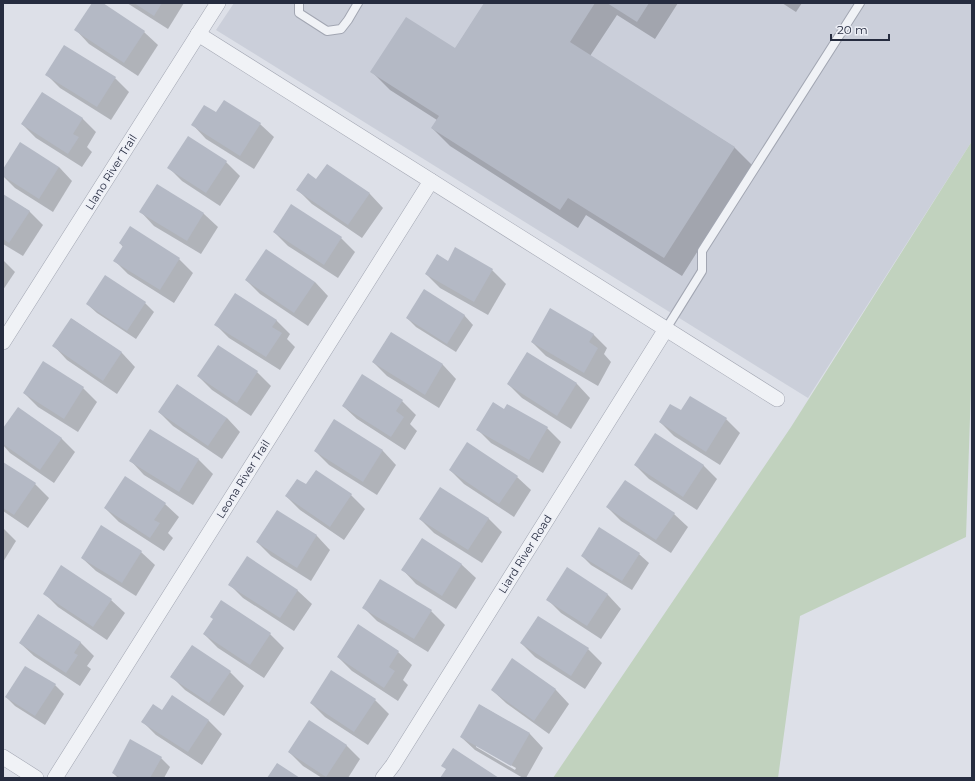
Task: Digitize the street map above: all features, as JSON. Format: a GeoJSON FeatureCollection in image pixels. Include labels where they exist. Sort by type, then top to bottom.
{"type":"FeatureCollection","features":[{"type":"Feature","properties":{"kind":"street","name":"Llano River Trail"},"geometry":{"type":"LineString","coordinates":[[3,342],[218,3]]}},
{"type":"Feature","properties":{"kind":"street"},"geometry":{"type":"LineString","coordinates":[[198,34],[777,399]]}},
{"type":"Feature","properties":{"kind":"street","name":"Leona River Trail"},"geometry":{"type":"LineString","coordinates":[[55,778],[431,181]]}},
{"type":"Feature","properties":{"kind":"street","name":"Liard River Road"},"geometry":{"type":"LineString","coordinates":[[383,778],[666,329]]}},
{"type":"Feature","properties":{"kind":"street"},"geometry":{"type":"LineString","coordinates":[[3,757],[36,778]]}},
{"type":"Feature","properties":{"kind":"lane"},"geometry":{"type":"LineString","coordinates":[[299,3],[299,13],[327,31],[340,29],[348,20],[358,3]]}},
{"type":"Feature","properties":{"kind":"lane"},"geometry":{"type":"LineString","coordinates":[[666,329],[702,271],[702,251],[860,3]]}},
{"type":"Feature","properties":{"kind":"shaded area"},"geometry":{"type":"Polygon","coordinates":[[[234,3],[972,3],[972,141],[808,398],[216,30],[234,3]]]}},
{"type":"Feature","properties":{"kind":"green space"},"geometry":{"type":"Polygon","coordinates":[[[972,141],[972,358],[966,537],[800,616],[778,778],[553,778],[791,427],[972,141]]]}},
{"type":"Feature","properties":{"kind":"building"},"geometry":{"type":"Polygon","coordinates":[[[92,3],[103,3],[145,31],[124,63],[74,30],[92,3]]]}},
{"type":"Feature","properties":{"kind":"building"},"geometry":{"type":"Polygon","coordinates":[[[134,3],[162,3],[154,16],[134,3]]]}},
{"type":"Feature","properties":{"kind":"building"},"geometry":{"type":"Polygon","coordinates":[[[484,3],[595,3],[570,42],[735,147],[664,258],[568,198],[560,210],[431,128],[439,116],[370,72],[406,17],[455,48],[484,3]]]}},
{"type":"Feature","properties":{"kind":"building"},"geometry":{"type":"Polygon","coordinates":[[[607,3],[649,3],[637,22],[607,3]]]}},
{"type":"Feature","properties":{"kind":"building"},"geometry":{"type":"Polygon","coordinates":[[[64,45],[116,77],[97,107],[45,75],[64,45]]]}},
{"type":"Feature","properties":{"kind":"building"},"geometry":{"type":"Polygon","coordinates":[[[42,92],[83,118],[73,134],[79,137],[68,154],[21,124],[42,92]]]}},
{"type":"Feature","properties":{"kind":"building"},"geometry":{"type":"Polygon","coordinates":[[[224,100],[261,123],[240,156],[191,125],[204,105],[216,112],[224,100]]]}},
{"type":"Feature","properties":{"kind":"building"},"geometry":{"type":"Polygon","coordinates":[[[188,136],[227,161],[206,193],[167,168],[188,136]]]}},
{"type":"Feature","properties":{"kind":"building"},"geometry":{"type":"Polygon","coordinates":[[[20,142],[59,167],[39,199],[3,176],[3,169],[20,142]]]}},
{"type":"Feature","properties":{"kind":"building"},"geometry":{"type":"Polygon","coordinates":[[[327,164],[370,193],[348,225],[296,190],[308,173],[316,179],[327,164]]]}},
{"type":"Feature","properties":{"kind":"building"},"geometry":{"type":"Polygon","coordinates":[[[157,184],[204,213],[187,241],[139,212],[157,184]]]}},
{"type":"Feature","properties":{"kind":"building"},"geometry":{"type":"Polygon","coordinates":[[[3,194],[30,211],[9,243],[3,239],[3,194]]]}},
{"type":"Feature","properties":{"kind":"building"},"geometry":{"type":"Polygon","coordinates":[[[291,204],[342,237],[324,265],[273,232],[291,204]]]}},
{"type":"Feature","properties":{"kind":"building"},"geometry":{"type":"Polygon","coordinates":[[[130,226],[180,258],[160,290],[113,261],[123,246],[119,243],[130,226]]]}},
{"type":"Feature","properties":{"kind":"building"},"geometry":{"type":"Polygon","coordinates":[[[455,247],[493,269],[474,302],[425,274],[437,254],[448,261],[455,247]]]}},
{"type":"Feature","properties":{"kind":"building"},"geometry":{"type":"Polygon","coordinates":[[[266,249],[315,282],[294,313],[245,280],[266,249]]]}},
{"type":"Feature","properties":{"kind":"building"},"geometry":{"type":"Polygon","coordinates":[[[105,275],[146,302],[127,331],[86,304],[105,275]]]}},
{"type":"Feature","properties":{"kind":"building"},"geometry":{"type":"Polygon","coordinates":[[[424,289],[465,315],[447,344],[406,318],[424,289]]]}},
{"type":"Feature","properties":{"kind":"building"},"geometry":{"type":"Polygon","coordinates":[[[235,293],[277,320],[272,327],[282,333],[266,357],[214,325],[235,293]]]}},
{"type":"Feature","properties":{"kind":"building"},"geometry":{"type":"Polygon","coordinates":[[[550,308],[594,334],[589,342],[598,348],[584,373],[531,342],[550,308]]]}},
{"type":"Feature","properties":{"kind":"building"},"geometry":{"type":"Polygon","coordinates":[[[71,318],[122,352],[103,381],[52,346],[71,318]]]}},
{"type":"Feature","properties":{"kind":"building"},"geometry":{"type":"Polygon","coordinates":[[[391,332],[443,364],[425,395],[372,362],[391,332]]]}},
{"type":"Feature","properties":{"kind":"building"},"geometry":{"type":"Polygon","coordinates":[[[218,345],[258,371],[237,403],[197,376],[218,345]]]}},
{"type":"Feature","properties":{"kind":"building"},"geometry":{"type":"Polygon","coordinates":[[[527,352],[577,383],[557,416],[507,384],[527,352]]]}},
{"type":"Feature","properties":{"kind":"building"},"geometry":{"type":"Polygon","coordinates":[[[43,361],[84,387],[64,419],[23,393],[43,361]]]}},
{"type":"Feature","properties":{"kind":"building"},"geometry":{"type":"Polygon","coordinates":[[[362,374],[403,400],[396,411],[404,417],[391,437],[342,406],[362,374]]]}},
{"type":"Feature","properties":{"kind":"building"},"geometry":{"type":"Polygon","coordinates":[[[177,384],[227,418],[208,446],[158,412],[177,384]]]}},
{"type":"Feature","properties":{"kind":"building"},"geometry":{"type":"Polygon","coordinates":[[[690,396],[727,418],[706,452],[659,422],[670,404],[681,410],[690,396]]]}},
{"type":"Feature","properties":{"kind":"building"},"geometry":{"type":"Polygon","coordinates":[[[493,402],[504,409],[507,404],[548,427],[529,460],[476,430],[493,402]]]}},
{"type":"Feature","properties":{"kind":"building"},"geometry":{"type":"Polygon","coordinates":[[[18,407],[62,438],[40,470],[3,444],[3,428],[18,407]]]}},
{"type":"Feature","properties":{"kind":"building"},"geometry":{"type":"Polygon","coordinates":[[[334,419],[383,450],[363,482],[314,451],[334,419]]]}},
{"type":"Feature","properties":{"kind":"building"},"geometry":{"type":"Polygon","coordinates":[[[150,429],[199,459],[179,492],[129,461],[150,429]]]}},
{"type":"Feature","properties":{"kind":"building"},"geometry":{"type":"Polygon","coordinates":[[[655,433],[704,465],[683,497],[634,465],[655,433]]]}},
{"type":"Feature","properties":{"kind":"building"},"geometry":{"type":"Polygon","coordinates":[[[467,442],[518,476],[499,504],[449,470],[467,442]]]}},
{"type":"Feature","properties":{"kind":"building"},"geometry":{"type":"Polygon","coordinates":[[[3,462],[36,483],[14,515],[3,508],[3,462]]]}},
{"type":"Feature","properties":{"kind":"building"},"geometry":{"type":"Polygon","coordinates":[[[316,470],[352,494],[330,527],[285,496],[297,479],[306,484],[316,470]]]}},
{"type":"Feature","properties":{"kind":"building"},"geometry":{"type":"Polygon","coordinates":[[[125,476],[166,503],[154,520],[160,523],[150,538],[104,508],[125,476]]]}},
{"type":"Feature","properties":{"kind":"building"},"geometry":{"type":"Polygon","coordinates":[[[625,480],[675,513],[656,540],[606,507],[625,480]]]}},
{"type":"Feature","properties":{"kind":"building"},"geometry":{"type":"Polygon","coordinates":[[[440,487],[489,518],[468,550],[419,519],[440,487]]]}},
{"type":"Feature","properties":{"kind":"building"},"geometry":{"type":"Polygon","coordinates":[[[277,510],[317,535],[297,568],[256,542],[277,510]]]}},
{"type":"Feature","properties":{"kind":"building"},"geometry":{"type":"Polygon","coordinates":[[[101,525],[142,551],[122,583],[81,558],[101,525]]]}},
{"type":"Feature","properties":{"kind":"building"},"geometry":{"type":"Polygon","coordinates":[[[599,527],[640,553],[622,581],[581,556],[599,527]]]}},
{"type":"Feature","properties":{"kind":"building"},"geometry":{"type":"Polygon","coordinates":[[[422,538],[462,564],[442,596],[401,570],[422,538]]]}},
{"type":"Feature","properties":{"kind":"building"},"geometry":{"type":"Polygon","coordinates":[[[247,556],[298,590],[280,618],[228,585],[247,556]]]}},
{"type":"Feature","properties":{"kind":"building"},"geometry":{"type":"Polygon","coordinates":[[[61,565],[112,599],[93,627],[43,594],[61,565]]]}},
{"type":"Feature","properties":{"kind":"building"},"geometry":{"type":"Polygon","coordinates":[[[567,567],[608,594],[587,626],[546,600],[567,567]]]}},
{"type":"Feature","properties":{"kind":"building"},"geometry":{"type":"Polygon","coordinates":[[[380,579],[432,610],[414,639],[362,608],[380,579]]]}},
{"type":"Feature","properties":{"kind":"building"},"geometry":{"type":"Polygon","coordinates":[[[221,600],[271,633],[250,665],[203,634],[213,619],[210,617],[221,600]]]}},
{"type":"Feature","properties":{"kind":"building"},"geometry":{"type":"Polygon","coordinates":[[[38,614],[81,642],[74,653],[78,655],[66,673],[19,643],[38,614]]]}},
{"type":"Feature","properties":{"kind":"building"},"geometry":{"type":"Polygon","coordinates":[[[538,616],[589,648],[571,676],[520,643],[538,616]]]}},
{"type":"Feature","properties":{"kind":"building"},"geometry":{"type":"Polygon","coordinates":[[[358,624],[399,651],[389,667],[395,671],[384,688],[337,657],[358,624]]]}},
{"type":"Feature","properties":{"kind":"building"},"geometry":{"type":"Polygon","coordinates":[[[192,645],[231,671],[209,703],[170,677],[192,645]]]}},
{"type":"Feature","properties":{"kind":"building"},"geometry":{"type":"Polygon","coordinates":[[[512,658],[556,689],[534,721],[491,690],[512,658]]]}},
{"type":"Feature","properties":{"kind":"building"},"geometry":{"type":"Polygon","coordinates":[[[25,666],[56,684],[35,716],[5,697],[25,666]]]}},
{"type":"Feature","properties":{"kind":"building"},"geometry":{"type":"Polygon","coordinates":[[[331,670],[376,699],[354,732],[310,703],[331,670]]]}},
{"type":"Feature","properties":{"kind":"building"},"geometry":{"type":"Polygon","coordinates":[[[172,695],[209,720],[188,752],[141,722],[153,704],[162,710],[172,695]]]}},
{"type":"Feature","properties":{"kind":"building"},"geometry":{"type":"Polygon","coordinates":[[[479,704],[530,733],[511,766],[460,737],[479,704]]]}},
{"type":"Feature","properties":{"kind":"building"},"geometry":{"type":"Polygon","coordinates":[[[309,720],[347,745],[326,777],[288,752],[309,720]]]}},
{"type":"Feature","properties":{"kind":"building"},"geometry":{"type":"Polygon","coordinates":[[[130,739],[162,757],[150,778],[121,778],[112,773],[130,739]]]}},
{"type":"Feature","properties":{"kind":"building"},"geometry":{"type":"Polygon","coordinates":[[[453,748],[499,778],[440,778],[446,769],[441,766],[453,748]]]}},
{"type":"Feature","properties":{"kind":"building"},"geometry":{"type":"Polygon","coordinates":[[[277,763],[300,778],[267,778],[277,763]]]}}]}
